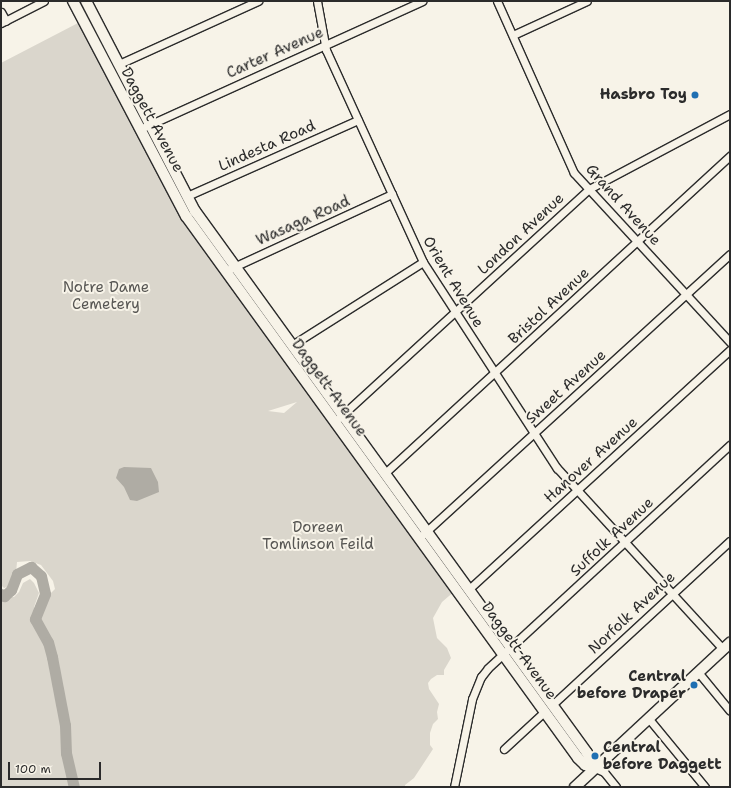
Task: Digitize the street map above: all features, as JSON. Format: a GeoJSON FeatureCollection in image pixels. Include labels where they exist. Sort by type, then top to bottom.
{"type":"FeatureCollection","features":[{"type":"Feature","properties":{"kind":"street"},"geometry":{"type":"LineString","coordinates":[[1,12],[3,22],[44,1]]}},
{"type":"Feature","properties":{"kind":"street","name":"Daggett Avenue"},"geometry":{"type":"LineString","coordinates":[[73,1],[182,210],[503,654],[587,752],[595,768],[604,772],[616,787]]}},
{"type":"Feature","properties":{"kind":"street"},"geometry":{"type":"LineString","coordinates":[[119,64],[258,1]]}},
{"type":"Feature","properties":{"kind":"street","name":"Orient Avenue"},"geometry":{"type":"LineString","coordinates":[[317,1],[324,45],[423,262],[557,468],[576,491],[673,594],[726,646]]}},
{"type":"Feature","properties":{"kind":"street","name":"Carter Avenue"},"geometry":{"type":"LineString","coordinates":[[140,129],[422,1]]}},
{"type":"Feature","properties":{"kind":"street","name":"Grand Avenue"},"geometry":{"type":"LineString","coordinates":[[497,1],[574,173],[730,342]]}},
{"type":"Feature","properties":{"kind":"street"},"geometry":{"type":"LineString","coordinates":[[512,35],[587,1]]}},
{"type":"Feature","properties":{"kind":"street","name":"Daggett Avenue"},"geometry":{"type":"LineString","coordinates":[[89,2],[119,64],[195,211],[511,647],[549,708]]}},
{"type":"Feature","properties":{"kind":"street","name":"London Avenue"},"geometry":{"type":"LineString","coordinates":[[335,422],[589,189],[730,114]]}},
{"type":"Feature","properties":{"kind":"street","name":"Lindesta Road"},"geometry":{"type":"LineString","coordinates":[[187,196],[358,120]]}},
{"type":"Feature","properties":{"kind":"street","name":"Bristol Avenue"},"geometry":{"type":"LineString","coordinates":[[385,473],[730,156]]}},
{"type":"Feature","properties":{"kind":"street","name":"Wasaga Road"},"geometry":{"type":"LineString","coordinates":[[225,271],[392,194]]}},
{"type":"Feature","properties":{"kind":"street","name":"Sweet Avenue"},"geometry":{"type":"LineString","coordinates":[[419,538],[730,254]]}},
{"type":"Feature","properties":{"kind":"street"},"geometry":{"type":"LineString","coordinates":[[292,345],[423,262]]}},
{"type":"Feature","properties":{"kind":"street","name":"Hanover Avenue"},"geometry":{"type":"LineString","coordinates":[[469,589],[730,350]]}},
{"type":"Feature","properties":{"kind":"street","name":"Suffolk Avenue"},"geometry":{"type":"LineString","coordinates":[[454,787],[475,690],[488,668],[730,445]]}},
{"type":"Feature","properties":{"kind":"street","name":"Norfolk Avenue"},"geometry":{"type":"LineString","coordinates":[[504,749],[730,541]]}},
{"type":"Feature","properties":{"kind":"street"},"geometry":{"type":"LineString","coordinates":[[575,787],[726,646]]}},
{"type":"Feature","properties":{"kind":"street"},"geometry":{"type":"LineString","coordinates":[[698,672],[730,711]]}},
{"type":"Feature","properties":{"kind":"street"},"geometry":{"type":"LineString","coordinates":[[649,719],[705,787]]}},
{"type":"Feature","properties":{"kind":"green space"},"geometry":{"type":"Polygon","coordinates":[[[78,23],[185,225],[456,590],[442,602],[433,618],[437,638],[447,648],[451,658],[444,670],[444,675],[437,675],[428,683],[429,689],[439,704],[437,712],[438,719],[433,724],[430,733],[430,745],[433,749],[414,778],[405,785],[405,787],[1,787],[1,597],[14,597],[19,592],[23,583],[30,579],[34,583],[39,593],[34,607],[38,615],[44,611],[47,597],[55,589],[53,581],[41,565],[30,561],[17,562],[15,584],[4,588],[1,585],[1,63],[78,23]],[[297,402],[268,411],[284,413],[297,402]]]}},
{"type":"Feature","properties":{"kind":"shaded area"},"geometry":{"type":"Polygon","coordinates":[[[124,467],[151,468],[158,482],[159,492],[137,501],[130,500],[124,487],[116,478],[119,469],[124,467]]]}},
{"type":"Feature","properties":{"kind":"waterway"},"geometry":{"type":"LineString","coordinates":[[1,594],[4,596],[11,590],[17,574],[31,567],[41,576],[45,594],[35,619],[48,642],[52,657],[65,725],[66,753],[74,787]]}},
{"type":"Feature","properties":{"kind":"place","name":"Hasbro Toy"},"geometry":{"type":"Point","coordinates":[695,95]}},
{"type":"Feature","properties":{"kind":"place","name":"Central before Draper"},"geometry":{"type":"Point","coordinates":[694,685]}},
{"type":"Feature","properties":{"kind":"place","name":"Central before Daggett"},"geometry":{"type":"Point","coordinates":[595,756]}},
{"type":"Feature","properties":{"kind":"park label","name":"Notre Dame Cemetery"},"geometry":{"type":"Point","coordinates":[106,296]}},
{"type":"Feature","properties":{"kind":"park label","name":"Doreen Tomlinson Feild"},"geometry":{"type":"Point","coordinates":[318,536]}}]}
